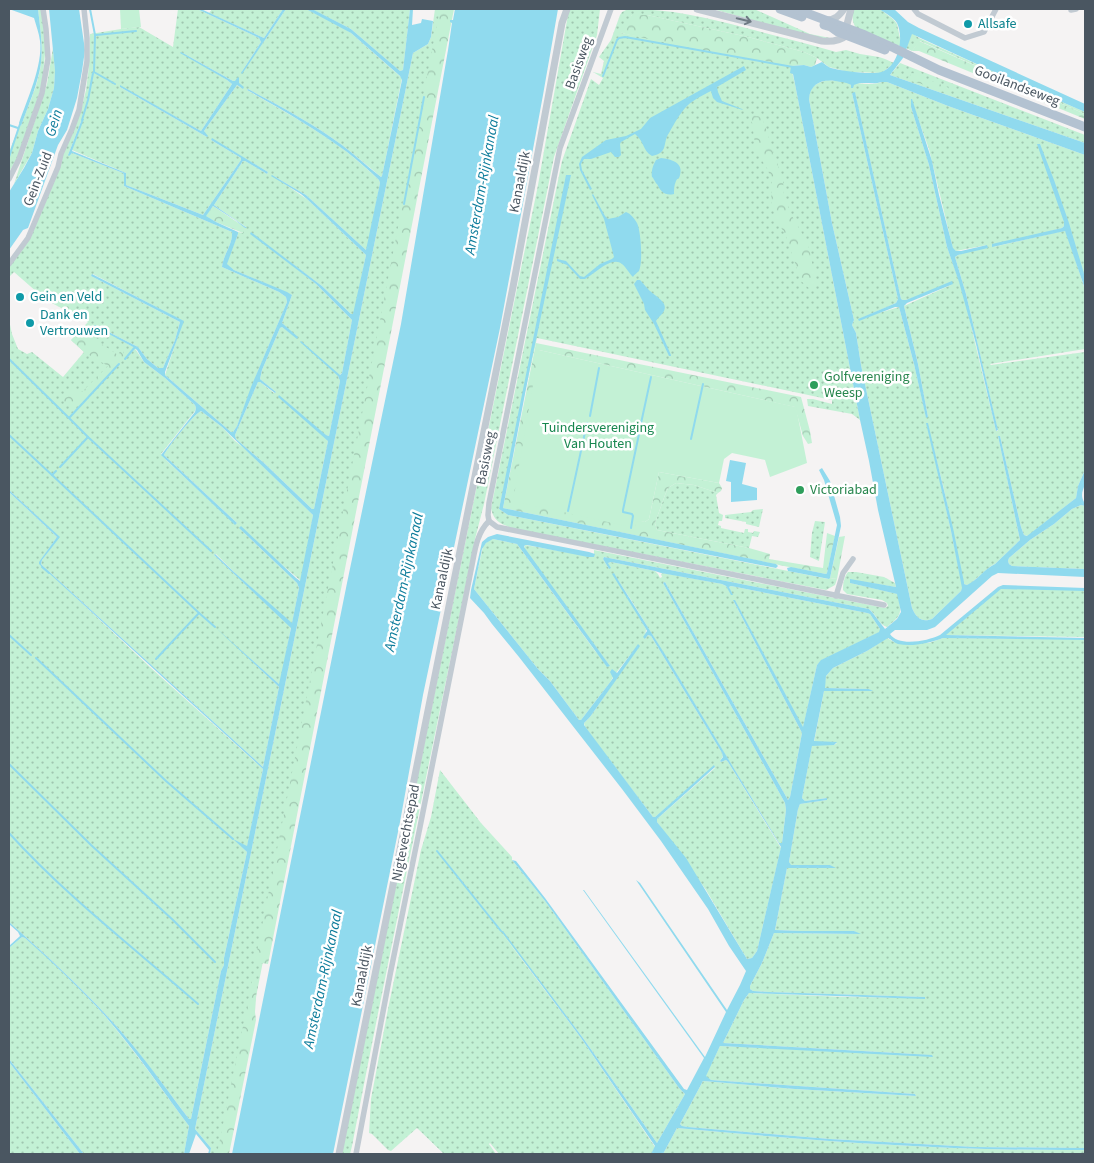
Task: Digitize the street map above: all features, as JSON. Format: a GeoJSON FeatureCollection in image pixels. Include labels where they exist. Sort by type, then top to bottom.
{"type":"FeatureCollection","features":[{"type":"Feature","properties":{"kind":"main road","name":"Gooilandseweg"},"geometry":{"type":"LineString","coordinates":[[780,9],[831,27],[838,32],[846,31]]}},
{"type":"Feature","properties":{"kind":"main road","name":"Gooilandseweg"},"geometry":{"type":"LineString","coordinates":[[796,9],[824,19],[846,31],[893,50],[931,69],[939,70],[1085,127]]}},
{"type":"Feature","properties":{"kind":"street"},"geometry":{"type":"LineString","coordinates":[[9,179],[19,158],[42,93],[48,59],[43,9]]}},
{"type":"Feature","properties":{"kind":"street","name":"Gein-Zuid"},"geometry":{"type":"LineString","coordinates":[[9,264],[28,238],[58,167],[61,154],[79,110],[87,61],[88,38],[84,9]]}},
{"type":"Feature","properties":{"kind":"street","name":"Kanaaldijk"},"geometry":{"type":"LineString","coordinates":[[339,1154],[511,297],[562,23],[568,9]]}},
{"type":"Feature","properties":{"kind":"street","name":"Basisweg"},"geometry":{"type":"LineString","coordinates":[[489,521],[489,503],[560,148],[611,9]]}},
{"type":"Feature","properties":{"kind":"street"},"geometry":{"type":"LineString","coordinates":[[697,9],[830,42],[845,38],[851,9]]}},
{"type":"Feature","properties":{"kind":"street"},"geometry":{"type":"LineString","coordinates":[[824,19],[829,20],[837,17],[844,9]]}},
{"type":"Feature","properties":{"kind":"street"},"geometry":{"type":"LineString","coordinates":[[914,9],[918,14],[965,38],[984,32],[996,9]]}},
{"type":"Feature","properties":{"kind":"street"},"geometry":{"type":"LineString","coordinates":[[1071,9],[1076,9]]}},
{"type":"Feature","properties":{"kind":"street"},"geometry":{"type":"LineString","coordinates":[[489,521],[497,527],[884,605]]}},
{"type":"Feature","properties":{"kind":"street","name":"Nigtevechtsepad"},"geometry":{"type":"LineString","coordinates":[[356,1154],[472,565],[479,535],[489,521]]}},
{"type":"Feature","properties":{"kind":"street"},"geometry":{"type":"LineString","coordinates":[[836,596],[843,573],[853,558]]}},
{"type":"Feature","properties":{"kind":"green space"},"geometry":{"type":"Polygon","coordinates":[[[38,9],[42,9],[46,43],[43,75],[40,91],[18,157],[9,172],[9,152],[36,87],[40,71],[42,56],[38,9]]]}},
{"type":"Feature","properties":{"kind":"green space"},"geometry":{"type":"Polygon","coordinates":[[[120,9],[139,9],[141,27],[121,29],[120,9]]]}},
{"type":"Feature","properties":{"kind":"green space"},"geometry":{"type":"Polygon","coordinates":[[[178,9],[197,9],[259,38],[261,42],[241,73],[286,9],[306,9],[351,33],[402,78],[381,177],[319,129],[247,90],[347,152],[379,180],[380,183],[367,251],[306,195],[272,175],[308,200],[366,255],[354,314],[351,314],[322,286],[251,233],[316,284],[352,320],[342,373],[338,376],[340,381],[329,436],[326,435],[328,441],[314,509],[236,439],[235,435],[258,382],[274,393],[276,392],[260,379],[280,328],[282,327],[297,338],[282,323],[292,295],[234,270],[226,264],[238,232],[243,233],[243,226],[246,227],[214,205],[243,161],[267,174],[268,172],[212,139],[241,158],[241,160],[203,215],[126,185],[126,173],[72,150],[83,119],[68,155],[72,153],[123,173],[124,186],[232,232],[231,241],[222,267],[279,292],[286,297],[287,302],[237,426],[231,432],[165,375],[183,321],[93,274],[91,276],[180,322],[175,340],[163,368],[158,368],[147,359],[138,347],[95,325],[133,347],[144,362],[195,405],[195,411],[161,454],[168,462],[235,524],[237,523],[164,455],[181,431],[201,411],[222,427],[313,515],[301,581],[239,528],[297,583],[299,588],[292,624],[216,554],[214,555],[291,627],[280,685],[238,648],[279,687],[263,767],[41,564],[59,537],[9,490],[9,320],[18,349],[27,354],[32,352],[63,377],[84,352],[71,340],[88,322],[46,300],[14,272],[9,277],[9,266],[19,254],[80,114],[89,66],[90,34],[139,27],[173,47],[178,9]],[[181,52],[232,84],[201,131],[120,87],[207,137],[204,131],[237,85],[241,88],[238,82],[181,52]]]}},
{"type":"Feature","properties":{"kind":"green space"},"geometry":{"type":"Polygon","coordinates":[[[212,9],[283,9],[264,38],[209,13],[212,9]]]}},
{"type":"Feature","properties":{"kind":"green space"},"geometry":{"type":"Polygon","coordinates":[[[311,9],[410,9],[403,70],[400,71],[351,29],[311,9]]]}},
{"type":"Feature","properties":{"kind":"green space"},"geometry":{"type":"Polygon","coordinates":[[[435,9],[444,9],[269,931],[225,1154],[210,1154],[211,1148],[195,1129],[413,53],[428,44],[431,37],[435,9]]]}},
{"type":"Feature","properties":{"kind":"green space"},"geometry":{"type":"Polygon","coordinates":[[[440,9],[454,9],[268,964],[255,962],[357,440],[440,9]]]}},
{"type":"Feature","properties":{"kind":"green space"},"geometry":{"type":"Polygon","coordinates":[[[569,9],[600,9],[597,35],[554,157],[484,504],[475,539],[397,918],[352,1146],[350,1154],[341,1154],[538,185],[569,9]]]}},
{"type":"Feature","properties":{"kind":"green space"},"geometry":{"type":"Polygon","coordinates":[[[628,9],[659,10],[702,17],[836,52],[846,50],[879,57],[894,63],[882,73],[848,72],[829,67],[817,58],[804,52],[748,37],[647,15],[632,15],[621,33],[790,63],[860,420],[852,414],[808,406],[807,399],[832,404],[832,400],[537,338],[499,509],[508,515],[828,579],[837,579],[835,585],[826,590],[515,529],[496,520],[492,513],[491,508],[562,161],[591,79],[599,85],[603,78],[593,72],[601,74],[604,61],[599,57],[611,40],[620,15],[628,9]]]}},
{"type":"Feature","properties":{"kind":"green space"},"geometry":{"type":"Polygon","coordinates":[[[713,9],[754,9],[810,34],[830,38],[821,39],[713,9]]]}},
{"type":"Feature","properties":{"kind":"green space"},"geometry":{"type":"Polygon","coordinates":[[[853,9],[879,9],[893,19],[897,24],[900,46],[876,38],[856,28],[852,16],[853,9]]]}},
{"type":"Feature","properties":{"kind":"green space"},"geometry":{"type":"Polygon","coordinates":[[[632,15],[647,15],[748,37],[804,52],[817,58],[815,65],[811,67],[804,65],[791,66],[761,60],[756,62],[621,33],[623,26],[632,15]]]}},
{"type":"Feature","properties":{"kind":"green space"},"geometry":{"type":"Polygon","coordinates":[[[912,33],[919,38],[1085,112],[1085,114],[920,41],[912,51],[906,48],[912,33]]]}},
{"type":"Feature","properties":{"kind":"green space"},"geometry":{"type":"Polygon","coordinates":[[[919,41],[1085,114],[1085,119],[919,51],[912,51],[919,41]]]}},
{"type":"Feature","properties":{"kind":"green space"},"geometry":{"type":"Polygon","coordinates":[[[53,48],[54,88],[48,109],[38,131],[32,153],[14,184],[47,84],[53,48]]]}},
{"type":"Feature","properties":{"kind":"green space"},"geometry":{"type":"Polygon","coordinates":[[[900,63],[1085,135],[1085,143],[890,75],[900,63]]]}},
{"type":"Feature","properties":{"kind":"green space"},"geometry":{"type":"Polygon","coordinates":[[[912,73],[949,88],[945,92],[907,79],[912,73]]]}},
{"type":"Feature","properties":{"kind":"green space"},"geometry":{"type":"Polygon","coordinates":[[[824,81],[848,82],[851,87],[856,83],[873,84],[887,82],[1085,155],[1085,277],[1064,222],[1062,228],[993,247],[1063,231],[1067,234],[1085,290],[1085,349],[990,364],[1085,352],[1085,470],[1078,486],[1076,498],[1028,536],[1024,535],[1000,436],[998,436],[1020,540],[995,564],[970,584],[964,584],[943,485],[927,423],[963,588],[932,619],[928,620],[919,618],[912,608],[856,333],[852,325],[854,320],[832,223],[809,99],[812,88],[824,81]],[[852,93],[898,299],[896,303],[859,319],[899,307],[926,417],[928,417],[904,306],[953,284],[906,300],[901,299],[855,93],[852,93]],[[911,99],[911,107],[929,165],[947,247],[963,292],[996,431],[998,431],[966,294],[955,257],[987,245],[956,251],[953,249],[929,149],[911,99]]]}},
{"type":"Feature","properties":{"kind":"green space"},"geometry":{"type":"Polygon","coordinates":[[[751,115],[762,117],[783,181],[784,197],[792,216],[808,244],[816,281],[810,289],[801,281],[786,236],[775,217],[771,201],[772,183],[768,170],[756,151],[751,115]]]}},
{"type":"Feature","properties":{"kind":"green space"},"geometry":{"type":"Polygon","coordinates":[[[213,206],[243,226],[243,233],[205,216],[213,206]]]}},
{"type":"Feature","properties":{"kind":"green space"},"geometry":{"type":"Polygon","coordinates":[[[85,333],[118,355],[123,346],[124,359],[81,405],[64,405],[64,389],[82,392],[108,366],[84,352],[71,340],[85,333]]]}},
{"type":"Feature","properties":{"kind":"green space"},"geometry":{"type":"Polygon","coordinates":[[[536,343],[801,397],[812,443],[808,444],[803,436],[795,407],[539,350],[637,520],[645,522],[649,519],[659,472],[719,483],[722,488],[718,493],[694,485],[676,483],[668,488],[655,523],[657,530],[749,548],[770,554],[769,559],[823,568],[827,533],[835,536],[827,573],[789,567],[503,508],[536,343]]]}},
{"type":"Feature","properties":{"kind":"green space","name":"Tuindersvereniging Van Houten"},"geometry":{"type":"Polygon","coordinates":[[[539,350],[796,407],[807,463],[770,477],[765,460],[732,453],[724,459],[719,483],[659,472],[649,519],[645,522],[637,521],[635,528],[513,501],[539,350]]]}},
{"type":"Feature","properties":{"kind":"green space"},"geometry":{"type":"Polygon","coordinates":[[[676,483],[694,485],[718,493],[716,495],[719,513],[723,515],[722,521],[719,521],[718,525],[721,528],[744,533],[745,529],[753,533],[754,531],[760,532],[758,537],[752,536],[749,548],[657,530],[655,523],[665,495],[668,488],[676,483]]]}},
{"type":"Feature","properties":{"kind":"green space"},"geometry":{"type":"Polygon","coordinates":[[[9,492],[57,537],[39,563],[263,769],[247,847],[236,841],[247,852],[191,1119],[189,1119],[131,1043],[102,1011],[57,965],[9,922],[9,492]]]}},
{"type":"Feature","properties":{"kind":"green space"},"geometry":{"type":"Polygon","coordinates":[[[1081,505],[1085,506],[1085,569],[1012,566],[1009,564],[1009,558],[1030,540],[1072,509],[1081,505]]]}},
{"type":"Feature","properties":{"kind":"green space"},"geometry":{"type":"Polygon","coordinates":[[[763,509],[759,527],[746,524],[746,522],[725,518],[725,515],[763,509]]]}},
{"type":"Feature","properties":{"kind":"green space"},"geometry":{"type":"Polygon","coordinates":[[[815,521],[825,522],[819,561],[810,557],[815,521]]]}},
{"type":"Feature","properties":{"kind":"green space"},"geometry":{"type":"Polygon","coordinates":[[[845,536],[837,579],[830,578],[839,537],[845,536]]]}},
{"type":"Feature","properties":{"kind":"green space"},"geometry":{"type":"Polygon","coordinates":[[[493,539],[517,544],[595,651],[609,665],[524,549],[525,545],[594,557],[594,550],[885,608],[888,606],[887,603],[882,600],[847,594],[843,590],[846,576],[848,572],[856,572],[884,577],[895,583],[896,587],[851,580],[850,583],[898,594],[900,613],[887,627],[869,609],[604,557],[603,559],[609,569],[608,563],[611,562],[655,571],[660,578],[663,573],[722,584],[726,586],[732,595],[729,587],[731,586],[867,613],[870,614],[880,629],[880,632],[822,660],[817,665],[803,728],[734,602],[802,733],[788,800],[665,582],[663,583],[785,803],[786,810],[782,843],[779,843],[614,574],[646,629],[645,639],[648,635],[651,636],[722,753],[723,756],[720,761],[726,760],[728,762],[781,848],[757,951],[752,958],[747,959],[706,890],[657,822],[657,819],[715,768],[714,766],[653,817],[585,727],[584,723],[639,646],[615,672],[611,681],[581,720],[579,720],[550,681],[538,669],[474,589],[483,546],[493,539]]]}},
{"type":"Feature","properties":{"kind":"green space"},"geometry":{"type":"Polygon","coordinates":[[[1001,587],[1085,590],[1085,637],[945,635],[1001,587]]]}},
{"type":"Feature","properties":{"kind":"green space"},"geometry":{"type":"Polygon","coordinates":[[[887,638],[894,642],[929,643],[943,638],[1085,639],[1085,1148],[975,1147],[830,1139],[688,1127],[680,1124],[703,1081],[795,1089],[916,1096],[915,1094],[711,1080],[705,1077],[720,1046],[932,1055],[723,1043],[749,993],[925,998],[769,992],[753,991],[750,989],[774,933],[859,934],[854,931],[775,930],[787,868],[834,868],[830,865],[790,865],[789,862],[800,804],[827,800],[827,798],[805,801],[802,798],[812,745],[834,745],[837,743],[814,742],[824,691],[872,691],[869,689],[824,688],[826,676],[833,668],[867,651],[887,638]]]}},
{"type":"Feature","properties":{"kind":"green space"},"geometry":{"type":"Polygon","coordinates":[[[440,770],[481,823],[512,857],[512,860],[545,901],[685,1094],[657,1143],[583,1038],[501,932],[581,1038],[655,1147],[651,1154],[499,1154],[490,1143],[496,1154],[444,1154],[417,1128],[391,1151],[369,1133],[371,1099],[388,1009],[421,850],[431,817],[440,770]]]}},
{"type":"Feature","properties":{"kind":"green space"},"geometry":{"type":"Polygon","coordinates":[[[22,937],[53,963],[97,1007],[144,1065],[189,1126],[184,1154],[84,1154],[9,1059],[9,948],[22,937]]]}},
{"type":"Feature","properties":{"kind":"green space"},"geometry":{"type":"Polygon","coordinates":[[[253,977],[257,985],[256,1020],[229,1154],[217,1154],[253,977]]]}},
{"type":"Feature","properties":{"kind":"green space"},"geometry":{"type":"Polygon","coordinates":[[[9,1062],[80,1154],[9,1154],[9,1062]]]}},
{"type":"Feature","properties":{"kind":"green space"},"geometry":{"type":"Polygon","coordinates":[[[677,1128],[881,1144],[983,1149],[1085,1150],[1085,1154],[663,1154],[677,1128]]]}},
{"type":"Feature","properties":{"kind":"water"},"geometry":{"type":"Polygon","coordinates":[[[9,9],[38,9],[42,49],[40,71],[21,126],[19,123],[37,71],[40,41],[34,18],[9,9]]]}},
{"type":"Feature","properties":{"kind":"water","name":"Gein"},"geometry":{"type":"Polygon","coordinates":[[[49,9],[79,9],[85,50],[82,71],[77,98],[67,130],[58,145],[28,228],[23,230],[9,250],[9,192],[32,153],[54,88],[55,71],[49,9]]]}},
{"type":"Feature","properties":{"kind":"water"},"geometry":{"type":"Polygon","coordinates":[[[197,9],[201,9],[264,38],[283,9],[286,9],[242,74],[261,42],[259,38],[197,9]]]}},
{"type":"Feature","properties":{"kind":"water"},"geometry":{"type":"Polygon","coordinates":[[[306,9],[312,9],[351,29],[400,71],[403,70],[410,9],[413,9],[412,25],[421,23],[422,19],[433,21],[428,44],[413,53],[195,1129],[211,1148],[210,1154],[208,1154],[209,1150],[196,1134],[189,1154],[184,1154],[189,1126],[144,1065],[97,1007],[25,938],[22,937],[9,948],[20,936],[9,922],[57,965],[102,1011],[131,1043],[189,1119],[191,1119],[247,852],[233,839],[247,846],[263,769],[39,564],[57,537],[9,490],[60,537],[41,564],[263,767],[279,687],[215,627],[279,684],[291,628],[214,555],[292,623],[299,588],[297,583],[239,528],[241,526],[300,581],[313,515],[222,427],[201,411],[181,431],[164,455],[237,523],[235,525],[161,455],[195,412],[195,405],[144,362],[137,350],[94,326],[138,347],[147,359],[158,368],[163,368],[175,340],[180,322],[91,276],[92,274],[184,321],[165,375],[231,432],[237,426],[251,387],[287,302],[286,297],[279,292],[222,267],[231,241],[232,232],[124,186],[123,173],[72,153],[68,155],[82,119],[84,119],[72,151],[126,173],[126,185],[203,215],[241,160],[241,158],[211,140],[212,138],[268,172],[267,174],[243,161],[214,205],[247,228],[213,206],[206,216],[238,232],[227,264],[234,270],[292,295],[282,323],[298,337],[297,339],[282,327],[280,328],[260,379],[276,392],[258,382],[235,435],[236,439],[314,509],[328,441],[278,397],[279,395],[329,436],[340,381],[338,376],[300,342],[340,375],[342,373],[352,320],[316,284],[250,234],[251,232],[322,286],[353,314],[366,255],[301,194],[271,176],[306,195],[366,250],[380,183],[379,180],[347,152],[247,90],[319,129],[381,177],[402,80],[400,76],[351,33],[306,9]]]}},
{"type":"Feature","properties":{"kind":"water","name":"Amsterdam-Rijnkanaal"},"geometry":{"type":"Polygon","coordinates":[[[455,9],[558,9],[500,328],[423,695],[400,822],[333,1154],[232,1154],[401,324],[448,50],[452,23],[450,20],[453,20],[455,9]]]}},
{"type":"Feature","properties":{"kind":"water"},"geometry":{"type":"Polygon","coordinates":[[[879,9],[894,9],[908,22],[919,28],[1085,104],[1085,112],[912,34],[903,58],[890,75],[1085,143],[1085,155],[887,82],[860,83],[851,88],[851,85],[845,83],[826,81],[814,86],[810,94],[809,99],[832,223],[854,320],[852,325],[856,333],[912,608],[915,614],[922,620],[932,619],[962,588],[926,423],[928,423],[953,528],[964,584],[967,585],[995,564],[1020,540],[998,436],[1000,436],[1024,535],[1027,536],[1076,498],[1078,486],[1085,470],[1082,495],[1085,506],[1081,505],[1072,509],[1030,540],[1008,561],[1012,566],[1085,569],[1085,577],[998,573],[992,576],[935,627],[927,630],[895,630],[890,634],[894,638],[906,642],[921,641],[940,635],[998,587],[1003,585],[1085,588],[1085,591],[1001,589],[946,635],[1085,638],[1085,640],[943,638],[927,643],[909,645],[895,643],[888,638],[833,668],[826,676],[825,688],[869,689],[873,691],[824,691],[814,741],[837,742],[834,745],[812,746],[802,798],[805,801],[827,798],[827,800],[800,804],[789,862],[791,865],[830,865],[836,868],[787,868],[775,930],[854,931],[861,934],[774,933],[750,989],[753,991],[769,992],[925,997],[925,999],[749,993],[723,1043],[932,1055],[933,1057],[720,1046],[706,1076],[711,1080],[915,1094],[916,1096],[795,1089],[703,1081],[680,1124],[688,1127],[830,1139],[975,1147],[1085,1148],[1085,1150],[983,1149],[881,1144],[677,1128],[663,1154],[651,1154],[655,1146],[581,1038],[501,931],[503,931],[583,1038],[657,1143],[685,1094],[545,901],[512,860],[516,861],[545,898],[684,1089],[687,1090],[704,1058],[583,890],[705,1057],[726,1012],[636,880],[640,883],[727,1010],[746,971],[708,909],[661,841],[519,657],[470,598],[471,590],[482,542],[488,537],[497,534],[595,554],[594,557],[588,557],[527,545],[524,547],[610,666],[607,667],[517,544],[493,539],[486,543],[482,549],[474,589],[538,669],[550,681],[579,720],[581,720],[613,678],[610,672],[612,669],[617,673],[638,644],[640,646],[584,725],[653,817],[714,765],[715,767],[657,819],[657,822],[686,858],[747,959],[752,958],[757,951],[781,847],[728,762],[726,760],[720,761],[723,757],[722,753],[651,636],[648,635],[645,639],[643,637],[647,631],[612,574],[614,573],[666,656],[779,843],[782,843],[786,810],[785,803],[663,583],[665,582],[788,800],[802,733],[733,600],[735,600],[803,727],[817,665],[821,660],[879,632],[880,629],[870,614],[867,613],[731,586],[729,587],[733,595],[731,595],[726,586],[722,584],[611,562],[608,563],[611,568],[609,569],[603,559],[604,557],[869,609],[885,629],[897,619],[901,612],[897,594],[850,583],[850,579],[896,587],[878,510],[793,74],[790,73],[791,66],[804,65],[811,67],[822,62],[831,68],[850,72],[873,73],[884,71],[897,56],[900,36],[897,23],[879,9]]]}},
{"type":"Feature","properties":{"kind":"water"},"geometry":{"type":"Polygon","coordinates":[[[181,52],[233,81],[238,77],[239,83],[244,87],[243,89],[237,85],[204,131],[207,137],[120,87],[120,85],[201,131],[232,84],[181,52]]]}},
{"type":"Feature","properties":{"kind":"water"},"geometry":{"type":"Polygon","coordinates":[[[744,66],[746,70],[717,87],[722,101],[743,110],[717,102],[713,98],[711,91],[705,94],[689,104],[682,112],[667,137],[661,153],[652,156],[649,154],[635,134],[621,142],[621,155],[619,157],[615,157],[611,152],[591,159],[584,159],[581,164],[582,170],[592,189],[590,190],[580,170],[579,164],[582,157],[606,140],[626,136],[641,129],[650,118],[744,66]]]}},
{"type":"Feature","properties":{"kind":"water"},"geometry":{"type":"Polygon","coordinates":[[[855,92],[901,299],[906,300],[952,281],[953,284],[907,303],[904,306],[918,364],[928,417],[926,418],[899,307],[859,321],[858,319],[896,303],[898,299],[852,93],[855,92]]]}},
{"type":"Feature","properties":{"kind":"water"},"geometry":{"type":"Polygon","coordinates":[[[911,99],[932,161],[953,248],[956,251],[961,251],[987,245],[988,248],[955,257],[966,294],[998,430],[996,431],[976,344],[947,247],[929,165],[911,107],[911,99]]]}},
{"type":"Feature","properties":{"kind":"water"},"geometry":{"type":"Polygon","coordinates":[[[1037,144],[1040,144],[1069,223],[1085,277],[1085,289],[1065,231],[992,247],[992,244],[1064,226],[1037,144]]]}},
{"type":"Feature","properties":{"kind":"water"},"geometry":{"type":"Polygon","coordinates":[[[661,158],[672,160],[680,167],[681,171],[675,183],[674,194],[664,193],[652,177],[654,164],[656,160],[661,158]]]}},
{"type":"Feature","properties":{"kind":"water"},"geometry":{"type":"Polygon","coordinates":[[[566,175],[571,175],[530,368],[503,508],[776,564],[778,566],[776,568],[508,515],[499,509],[566,175]]]}},
{"type":"Feature","properties":{"kind":"water"},"geometry":{"type":"Polygon","coordinates":[[[593,194],[608,219],[618,217],[626,212],[637,223],[641,261],[639,271],[633,277],[622,264],[613,262],[585,279],[580,279],[567,265],[557,261],[557,259],[566,261],[580,276],[584,277],[600,264],[614,257],[604,219],[593,194]]]}},
{"type":"Feature","properties":{"kind":"water"},"geometry":{"type":"Polygon","coordinates":[[[637,280],[640,280],[664,305],[664,311],[656,321],[671,356],[669,356],[654,324],[645,310],[634,284],[637,280]]]}},
{"type":"Feature","properties":{"kind":"water"},"geometry":{"type":"Polygon","coordinates":[[[730,460],[746,463],[742,484],[757,488],[757,500],[731,502],[731,482],[726,481],[730,460]]]}},
{"type":"Feature","properties":{"kind":"water"},"geometry":{"type":"Polygon","coordinates":[[[822,468],[830,481],[841,526],[829,579],[788,571],[787,568],[827,573],[837,525],[824,480],[819,470],[822,468]]]}},
{"type":"Feature","properties":{"kind":"water"},"geometry":{"type":"Polygon","coordinates":[[[9,1059],[84,1154],[80,1154],[9,1062],[9,1059]]]}},
{"type":"Feature","properties":{"kind":"waterway"},"geometry":{"type":"LineString","coordinates":[[90,9],[95,35],[94,72],[115,84]]}},
{"type":"Feature","properties":{"kind":"waterway"},"geometry":{"type":"LineString","coordinates":[[96,35],[136,31]]}},
{"type":"Feature","properties":{"kind":"waterway"},"geometry":{"type":"LineString","coordinates":[[603,76],[617,40],[625,37],[793,67]]}},
{"type":"Feature","properties":{"kind":"waterway"},"geometry":{"type":"LineString","coordinates":[[82,120],[93,73]]}},
{"type":"Feature","properties":{"kind":"waterway"},"geometry":{"type":"LineString","coordinates":[[404,204],[424,97]]}},
{"type":"Feature","properties":{"kind":"waterway"},"geometry":{"type":"LineString","coordinates":[[9,157],[20,124]]}},
{"type":"Feature","properties":{"kind":"waterway"},"geometry":{"type":"LineString","coordinates":[[9,125],[18,128]]}},
{"type":"Feature","properties":{"kind":"waterway"},"geometry":{"type":"LineString","coordinates":[[125,359],[135,347]]}},
{"type":"Feature","properties":{"kind":"waterway"},"geometry":{"type":"LineString","coordinates":[[9,359],[69,418]]}},
{"type":"Feature","properties":{"kind":"waterway"},"geometry":{"type":"LineString","coordinates":[[60,467],[88,437],[69,418],[119,364]]}},
{"type":"Feature","properties":{"kind":"waterway"},"geometry":{"type":"LineString","coordinates":[[590,416],[599,368]]}},
{"type":"Feature","properties":{"kind":"waterway"},"geometry":{"type":"LineString","coordinates":[[640,428],[651,377]]}},
{"type":"Feature","properties":{"kind":"waterway"},"geometry":{"type":"LineString","coordinates":[[691,439],[703,384]]}},
{"type":"Feature","properties":{"kind":"waterway"},"geometry":{"type":"LineString","coordinates":[[568,511],[587,423]]}},
{"type":"Feature","properties":{"kind":"waterway"},"geometry":{"type":"LineString","coordinates":[[631,528],[633,516],[623,512],[623,510],[639,434]]}},
{"type":"Feature","properties":{"kind":"waterway"},"geometry":{"type":"LineString","coordinates":[[9,435],[52,475],[56,471]]}},
{"type":"Feature","properties":{"kind":"waterway"},"geometry":{"type":"LineString","coordinates":[[88,437],[211,551]]}},
{"type":"Feature","properties":{"kind":"waterway"},"geometry":{"type":"LineString","coordinates":[[52,475],[199,613],[156,659]]}},
{"type":"Feature","properties":{"kind":"waterway"},"geometry":{"type":"LineString","coordinates":[[42,567],[49,573]]}},
{"type":"Feature","properties":{"kind":"waterway"},"geometry":{"type":"LineString","coordinates":[[199,613],[215,627]]}},
{"type":"Feature","properties":{"kind":"waterway"},"geometry":{"type":"LineString","coordinates":[[9,635],[31,655]]}},
{"type":"Feature","properties":{"kind":"waterway"},"geometry":{"type":"LineString","coordinates":[[36,658],[166,781],[233,839]]}},
{"type":"Feature","properties":{"kind":"waterway"},"geometry":{"type":"LineString","coordinates":[[9,764],[91,845],[173,920],[215,962]]}},
{"type":"Feature","properties":{"kind":"waterway"},"geometry":{"type":"LineString","coordinates":[[9,833],[77,900],[198,1004]]}},
{"type":"Feature","properties":{"kind":"waterway"},"geometry":{"type":"LineString","coordinates":[[437,851],[501,931]]}},
{"type":"Feature","properties":{"kind":"place","name":"Allsafe"},"geometry":{"type":"Point","coordinates":[968,24]}},
{"type":"Feature","properties":{"kind":"place","name":"Gein en Veld"},"geometry":{"type":"Point","coordinates":[20,297]}},
{"type":"Feature","properties":{"kind":"place","name":"Dank en Vertrouwen"},"geometry":{"type":"Point","coordinates":[30,323]}},
{"type":"Feature","properties":{"kind":"place","name":"Golfvereniging Weesp"},"geometry":{"type":"Point","coordinates":[814,385]}},
{"type":"Feature","properties":{"kind":"place","name":"Victoriabad"},"geometry":{"type":"Point","coordinates":[800,490]}}]}
